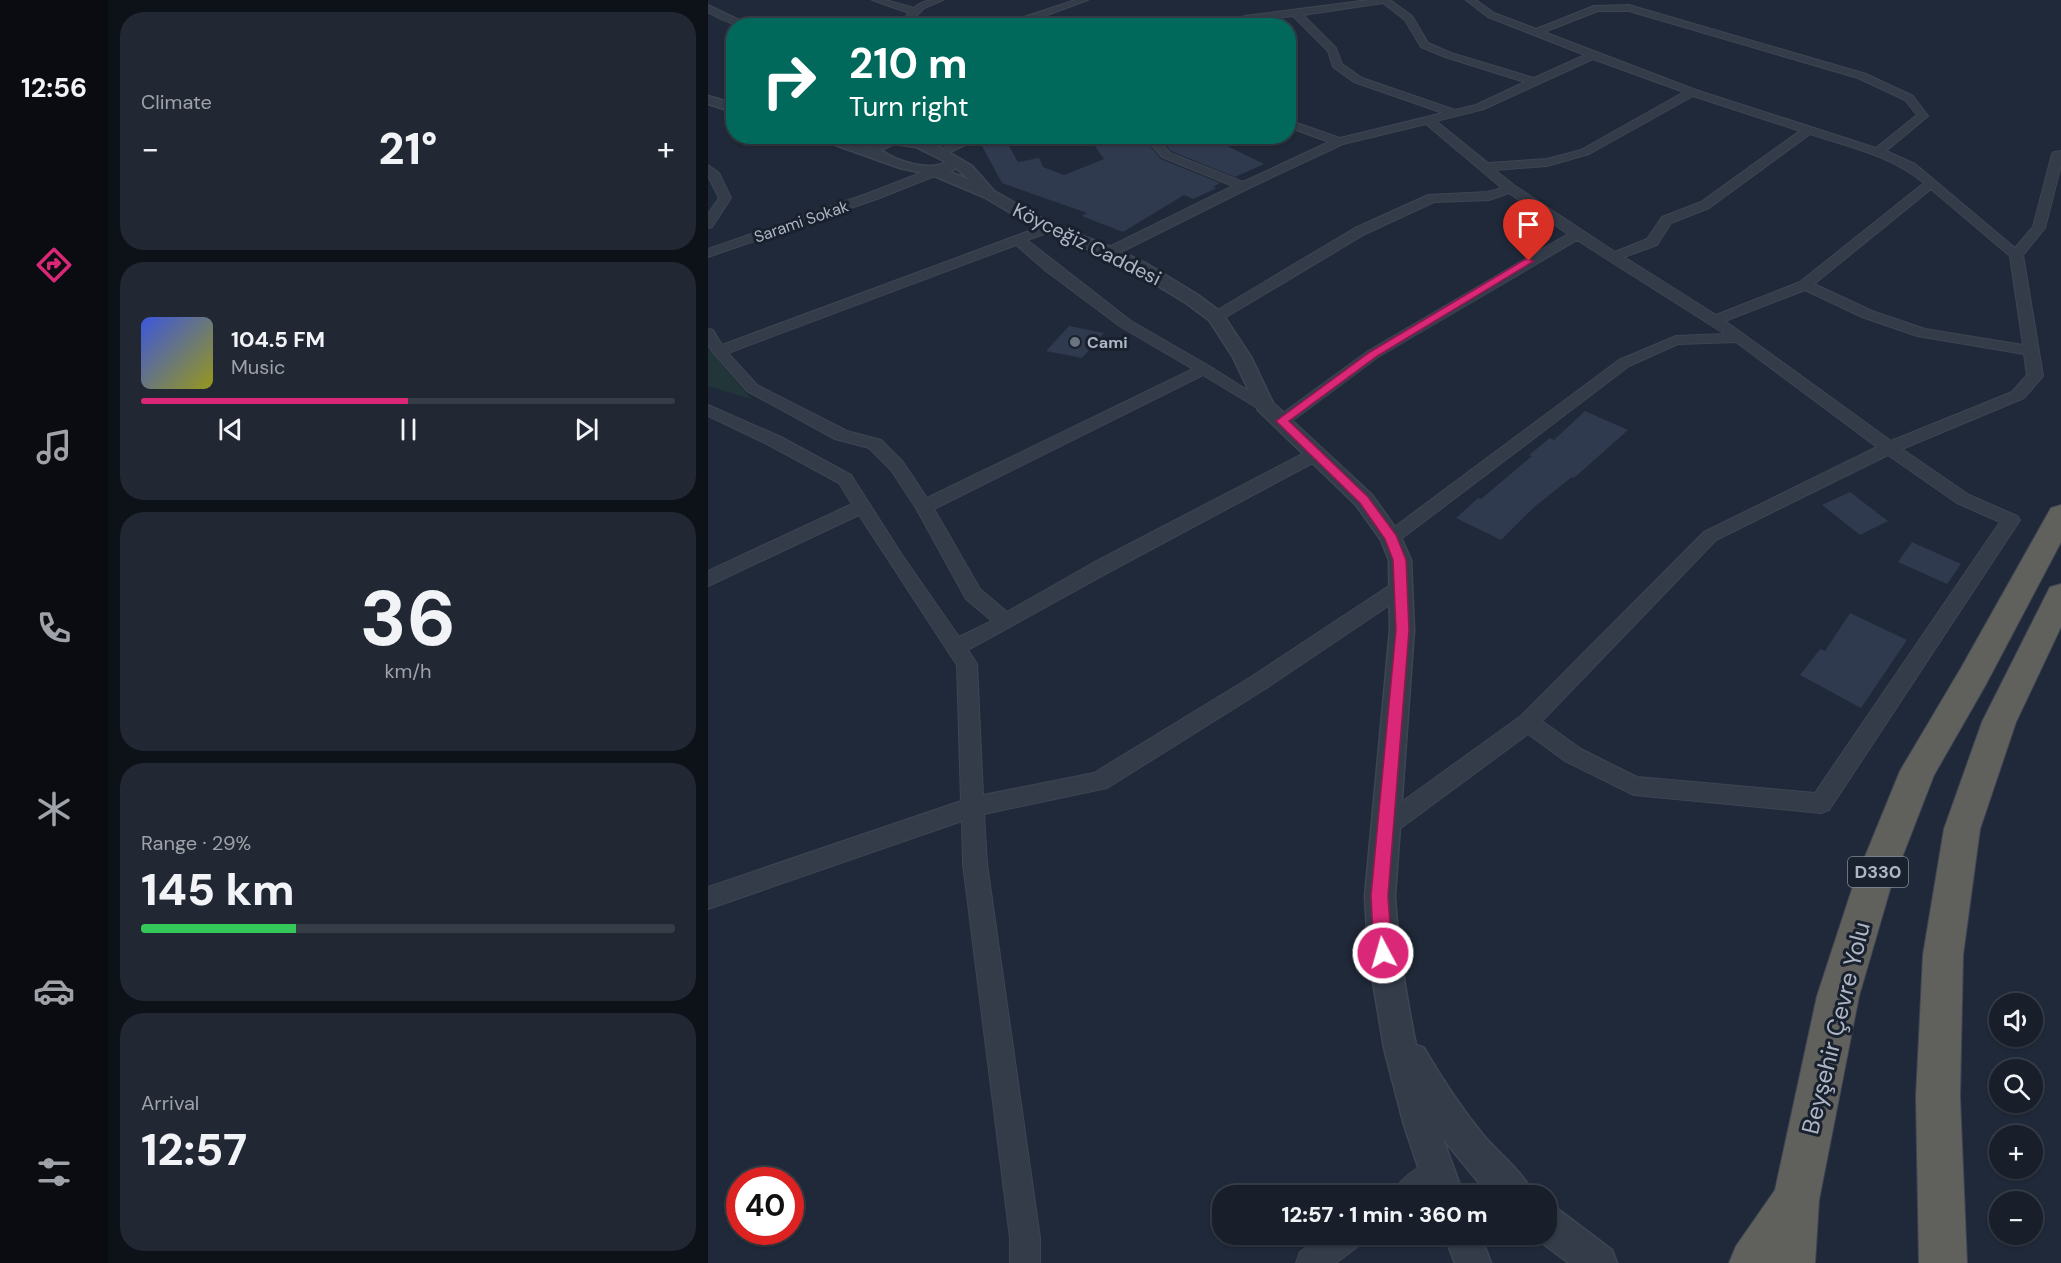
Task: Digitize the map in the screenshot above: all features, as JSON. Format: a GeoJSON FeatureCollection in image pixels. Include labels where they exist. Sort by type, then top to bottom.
{"type":"FeatureCollection","features":[{"type":"Feature","properties":{"kind":"highway","name":"Beyşehir Çevre Yolu"},"geometry":{"type":"LineString","coordinates":[[1791,1263],[1796,1200],[1838,996],[1872,886],[1918,771],[1973,677],[2061,515]]}},
{"type":"Feature","properties":{"kind":"highway"},"geometry":{"type":"LineString","coordinates":[[1943,1263],[1938,1097],[1943,956],[1962,829],[1999,722],[2061,595]]}},
{"type":"Feature","properties":{"kind":"highway"},"geometry":{"type":"LineString","coordinates":[[1753,1263],[1796,1200]]}},
{"type":"Feature","properties":{"kind":"street"},"geometry":{"type":"LineString","coordinates":[[876,0],[913,11]]}},
{"type":"Feature","properties":{"kind":"street"},"geometry":{"type":"LineString","coordinates":[[907,18],[921,6],[939,0]]}},
{"type":"Feature","properties":{"kind":"street"},"geometry":{"type":"LineString","coordinates":[[1030,18],[1084,0]]}},
{"type":"Feature","properties":{"kind":"street"},"geometry":{"type":"LineString","coordinates":[[1253,18],[1389,0],[1409,18],[1424,45],[1448,55],[1535,82]]}},
{"type":"Feature","properties":{"kind":"street"},"geometry":{"type":"LineString","coordinates":[[1386,826],[1528,722],[1710,536],[1889,448],[2018,394],[2035,376],[2016,255],[1911,166],[1878,152],[1692,92],[1593,55],[1491,15],[1470,0]]}},
{"type":"Feature","properties":{"kind":"street"},"geometry":{"type":"LineString","coordinates":[[708,8],[727,18]]}},
{"type":"Feature","properties":{"kind":"street"},"geometry":{"type":"LineString","coordinates":[[1538,32],[1597,8],[1629,8],[1862,76],[1909,98],[1923,116],[1878,152]]}},
{"type":"Feature","properties":{"kind":"street"},"geometry":{"type":"LineString","coordinates":[[1295,13],[1333,50],[1337,65],[1358,80],[1456,114]]}},
{"type":"Feature","properties":{"kind":"street"},"geometry":{"type":"LineString","coordinates":[[1110,252],[1243,186],[1339,142],[1480,107],[1593,55]]}},
{"type":"Feature","properties":{"kind":"street"},"geometry":{"type":"LineString","coordinates":[[1485,167],[1547,162],[1585,152],[1692,92]]}},
{"type":"Feature","properties":{"kind":"street"},"geometry":{"type":"LineString","coordinates":[[1429,121],[1512,189],[1577,234],[1715,320],[1889,448],[1963,499],[2011,520],[1821,803],[1634,786],[1573,755],[1528,722]]}},
{"type":"Feature","properties":{"kind":"street"},"geometry":{"type":"LineString","coordinates":[[1296,126],[1339,142]]}},
{"type":"Feature","properties":{"kind":"street"},"geometry":{"type":"LineString","coordinates":[[1613,257],[1652,242],[1666,220],[1705,205],[1807,130]]}},
{"type":"Feature","properties":{"kind":"street"},"geometry":{"type":"LineString","coordinates":[[842,144],[877,155]]}},
{"type":"Feature","properties":{"kind":"street"},"geometry":{"type":"LineString","coordinates":[[877,155],[874,147],[882,144]]}},
{"type":"Feature","properties":{"kind":"street"},"geometry":{"type":"LineString","coordinates":[[931,144],[947,155],[953,165],[936,171]]}},
{"type":"Feature","properties":{"kind":"street"},"geometry":{"type":"LineString","coordinates":[[947,155],[967,144]]}},
{"type":"Feature","properties":{"kind":"street"},"geometry":{"type":"LineString","coordinates":[[1156,144],[1166,155],[1243,186]]}},
{"type":"Feature","properties":{"kind":"street"},"geometry":{"type":"LineString","coordinates":[[2016,255],[2039,228],[2058,154]]}},
{"type":"Feature","properties":{"kind":"street","name":"Köyceğiz Caddesi"},"geometry":{"type":"LineString","coordinates":[[877,155],[936,171],[988,194],[1047,228],[1110,252],[1167,282],[1216,317],[1274,414],[1364,500],[1391,538],[1400,560],[1402,630],[1380,896],[1381,937],[1400,1038],[1417,1108],[1442,1184]]}},
{"type":"Feature","properties":{"kind":"street","name":"Köyceğiz Caddesi"},"geometry":{"type":"LineString","coordinates":[[947,155],[973,174],[988,194]]}},
{"type":"Feature","properties":{"kind":"street"},"geometry":{"type":"LineString","coordinates":[[894,188],[909,176],[913,169],[911,166]]}},
{"type":"Feature","properties":{"kind":"street"},"geometry":{"type":"LineString","coordinates":[[708,169],[715,176],[725,198],[708,224]]}},
{"type":"Feature","properties":{"kind":"street","name":"Sarami Sokak"},"geometry":{"type":"LineString","coordinates":[[708,253],[936,171]]}},
{"type":"Feature","properties":{"kind":"street"},"geometry":{"type":"LineString","coordinates":[[1715,320],[1805,285],[1931,183]]}},
{"type":"Feature","properties":{"kind":"street"},"geometry":{"type":"LineString","coordinates":[[1216,317],[1360,231],[1432,198],[1489,196],[1512,189]]}},
{"type":"Feature","properties":{"kind":"street"},"geometry":{"type":"LineString","coordinates":[[719,351],[1047,228]]}},
{"type":"Feature","properties":{"kind":"street"},"geometry":{"type":"LineString","coordinates":[[1017,239],[1051,268],[1126,324],[1204,369],[1274,414],[1577,234]]}},
{"type":"Feature","properties":{"kind":"street"},"geometry":{"type":"LineString","coordinates":[[1805,285],[1867,314],[1922,333],[2032,351]]}},
{"type":"Feature","properties":{"kind":"street"},"geometry":{"type":"LineString","coordinates":[[708,333],[719,351],[752,388],[841,435],[875,444],[897,466],[924,507],[973,594],[1006,621]]}},
{"type":"Feature","properties":{"kind":"street"},"geometry":{"type":"LineString","coordinates":[[1391,538],[1624,363],[1676,340],[1739,338]]}},
{"type":"Feature","properties":{"kind":"street"},"geometry":{"type":"LineString","coordinates":[[924,507],[1204,369]]}},
{"type":"Feature","properties":{"kind":"street"},"geometry":{"type":"LineString","coordinates":[[708,410],[775,441],[845,479],[967,664],[975,864],[1025,1238],[1025,1263]]}},
{"type":"Feature","properties":{"kind":"street"},"geometry":{"type":"LineString","coordinates":[[956,648],[1100,568],[1316,454]]}},
{"type":"Feature","properties":{"kind":"street"},"geometry":{"type":"LineString","coordinates":[[708,579],[862,507]]}},
{"type":"Feature","properties":{"kind":"street"},"geometry":{"type":"LineString","coordinates":[[708,898],[973,807],[1099,781],[1258,683],[1402,587]]}},
{"type":"Feature","properties":{"kind":"street","name":"Köyceğiz Caddesi"},"geometry":{"type":"LineString","coordinates":[[1400,1038],[1448,1117],[1506,1185]]}},
{"type":"Feature","properties":{"kind":"street"},"geometry":{"type":"LineString","coordinates":[[1557,1231],[1599,1263]]}},
{"type":"Feature","properties":{"kind":"street"},"geometry":{"type":"LineString","coordinates":[[1311,1263],[1336,1245]]}},
{"type":"Feature","properties":{"kind":"street"},"geometry":{"type":"LineString","coordinates":[[1466,1245],[1473,1263]]}},
{"type":"Feature","properties":{"kind":"green space"},"geometry":{"type":"Polygon","coordinates":[[[708,348],[751,399],[708,386],[708,348]]]}},
{"type":"Feature","properties":{"kind":"building"},"geometry":{"type":"Polygon","coordinates":[[[1008,144],[1018,162],[1039,158],[1043,167],[1064,175],[1104,159],[1094,144],[1149,144],[1161,159],[1220,183],[1213,187],[1217,188],[1193,199],[1184,195],[1123,232],[1082,216],[1087,213],[1002,183],[982,146],[1008,144]]]}},
{"type":"Feature","properties":{"kind":"building"},"geometry":{"type":"Polygon","coordinates":[[[1165,144],[1223,144],[1264,164],[1235,177],[1171,151],[1165,144]]]}},
{"type":"Feature","properties":{"kind":"building","name":"Cami"},"geometry":{"type":"Polygon","coordinates":[[[1069,326],[1104,333],[1082,358],[1046,351],[1069,326]]]}},
{"type":"Feature","properties":{"kind":"building"},"geometry":{"type":"Polygon","coordinates":[[[1585,411],[1628,430],[1574,478],[1572,477],[1533,508],[1501,540],[1456,518],[1532,456],[1529,455],[1550,438],[1554,440],[1585,411]]]}},
{"type":"Feature","properties":{"kind":"building"},"geometry":{"type":"Polygon","coordinates":[[[1850,492],[1888,521],[1860,535],[1822,505],[1850,492]]]}},
{"type":"Feature","properties":{"kind":"building"},"geometry":{"type":"Polygon","coordinates":[[[1912,542],[1961,564],[1947,584],[1898,562],[1912,542]]]}},
{"type":"Feature","properties":{"kind":"building"},"geometry":{"type":"Polygon","coordinates":[[[1850,613],[1907,640],[1861,708],[1800,675],[1820,649],[1825,651],[1850,613]]]}},
{"type":"Feature","properties":{"kind":"place","name":"Cami"},"geometry":{"type":"Point","coordinates":[1075,342]}},
{"type":"Feature","properties":{"kind":"route"},"geometry":{"type":"LineString","coordinates":[[1383,953],[1380,896],[1402,630],[1400,560],[1391,538],[1364,500],[1282,421],[1374,354],[1529,261]]}}]}
